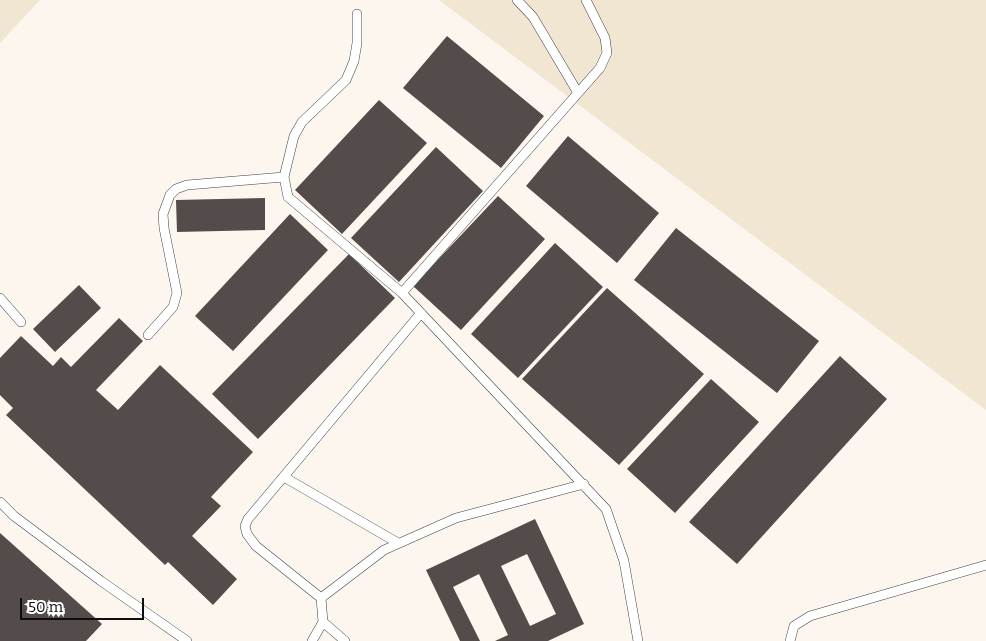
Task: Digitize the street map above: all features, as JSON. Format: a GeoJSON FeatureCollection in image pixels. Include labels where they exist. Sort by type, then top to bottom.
{"type":"FeatureCollection","features":[{"type":"Feature","properties":{"kind":"lane"},"geometry":{"type":"LineString","coordinates":[[517,0],[533,17],[578,93]]}},
{"type":"Feature","properties":{"kind":"lane"},"geometry":{"type":"LineString","coordinates":[[402,294],[600,68],[607,53],[605,38],[586,0]]}},
{"type":"Feature","properties":{"kind":"lane"},"geometry":{"type":"LineString","coordinates":[[358,14],[358,43],[354,62],[346,80],[302,122],[294,136],[284,178],[288,197],[402,294],[606,509],[624,561],[638,641]]}},
{"type":"Feature","properties":{"kind":"lane"},"geometry":{"type":"LineString","coordinates":[[148,335],[173,307],[177,294],[163,214],[170,195],[176,189],[187,185],[284,178]]}},
{"type":"Feature","properties":{"kind":"lane"},"geometry":{"type":"LineString","coordinates":[[0,298],[21,322]]}},
{"type":"Feature","properties":{"kind":"lane"},"geometry":{"type":"LineString","coordinates":[[312,641],[323,622],[321,598],[256,546],[246,534],[248,519],[421,313]]}},
{"type":"Feature","properties":{"kind":"lane"},"geometry":{"type":"LineString","coordinates":[[284,476],[398,543]]}},
{"type":"Feature","properties":{"kind":"lane"},"geometry":{"type":"LineString","coordinates":[[321,598],[384,550],[398,543],[456,518],[584,484]]}},
{"type":"Feature","properties":{"kind":"lane"},"geometry":{"type":"LineString","coordinates":[[0,502],[14,516],[101,581],[187,641]]}},
{"type":"Feature","properties":{"kind":"lane"},"geometry":{"type":"LineString","coordinates":[[790,641],[794,626],[810,616],[986,565]]}},
{"type":"Feature","properties":{"kind":"lane"},"geometry":{"type":"LineString","coordinates":[[323,622],[345,641]]}},
{"type":"Feature","properties":{"kind":"shaded area"},"geometry":{"type":"Polygon","coordinates":[[[0,0],[40,0],[0,43],[0,0]]]}},
{"type":"Feature","properties":{"kind":"shaded area"},"geometry":{"type":"Polygon","coordinates":[[[439,0],[986,0],[986,410],[439,0]]]}},
{"type":"Feature","properties":{"kind":"building"},"geometry":{"type":"Polygon","coordinates":[[[447,36],[544,116],[501,168],[403,88],[447,36]]]}},
{"type":"Feature","properties":{"kind":"building"},"geometry":{"type":"Polygon","coordinates":[[[379,100],[427,143],[342,234],[295,190],[379,100]]]}},
{"type":"Feature","properties":{"kind":"building"},"geometry":{"type":"Polygon","coordinates":[[[568,136],[659,213],[617,263],[526,186],[568,136]]]}},
{"type":"Feature","properties":{"kind":"building"},"geometry":{"type":"Polygon","coordinates":[[[436,147],[483,191],[399,282],[351,238],[436,147]]]}},
{"type":"Feature","properties":{"kind":"building"},"geometry":{"type":"Polygon","coordinates":[[[498,196],[545,239],[461,330],[413,286],[498,196]]]}},
{"type":"Feature","properties":{"kind":"building"},"geometry":{"type":"Polygon","coordinates":[[[265,198],[265,230],[177,232],[176,200],[265,198]]]}},
{"type":"Feature","properties":{"kind":"building"},"geometry":{"type":"Polygon","coordinates":[[[290,214],[328,250],[233,351],[195,316],[290,214]]]}},
{"type":"Feature","properties":{"kind":"building"},"geometry":{"type":"Polygon","coordinates":[[[676,228],[819,341],[777,393],[634,280],[676,228]]]}},
{"type":"Feature","properties":{"kind":"building"},"geometry":{"type":"Polygon","coordinates":[[[555,243],[603,287],[518,378],[471,334],[555,243]]]}},
{"type":"Feature","properties":{"kind":"building"},"geometry":{"type":"Polygon","coordinates":[[[349,254],[395,298],[258,439],[212,394],[349,254]]]}},
{"type":"Feature","properties":{"kind":"building"},"geometry":{"type":"Polygon","coordinates":[[[79,285],[101,308],[55,352],[33,329],[79,285]]]}},
{"type":"Feature","properties":{"kind":"building"},"geometry":{"type":"Polygon","coordinates":[[[607,288],[704,374],[619,465],[522,379],[607,288]]]}},
{"type":"Feature","properties":{"kind":"building"},"geometry":{"type":"Polygon","coordinates":[[[119,318],[143,341],[96,390],[118,410],[160,365],[253,452],[211,497],[221,506],[192,536],[237,579],[213,605],[168,562],[165,565],[6,415],[13,408],[0,395],[0,358],[21,336],[53,366],[61,357],[71,367],[119,318]]]}},
{"type":"Feature","properties":{"kind":"building"},"geometry":{"type":"Polygon","coordinates":[[[840,356],[887,399],[737,564],[689,522],[840,356]]]}},
{"type":"Feature","properties":{"kind":"building"},"geometry":{"type":"Polygon","coordinates":[[[711,379],[759,422],[675,513],[627,469],[711,379]]]}},
{"type":"Feature","properties":{"kind":"building"},"geometry":{"type":"Polygon","coordinates":[[[535,519],[584,624],[548,641],[495,641],[508,635],[479,574],[453,587],[480,641],[460,641],[426,570],[535,519]],[[527,554],[501,566],[530,626],[556,614],[527,554]]]}},
{"type":"Feature","properties":{"kind":"building"},"geometry":{"type":"Polygon","coordinates":[[[0,533],[102,624],[86,641],[0,641],[0,533]]]}}]}
